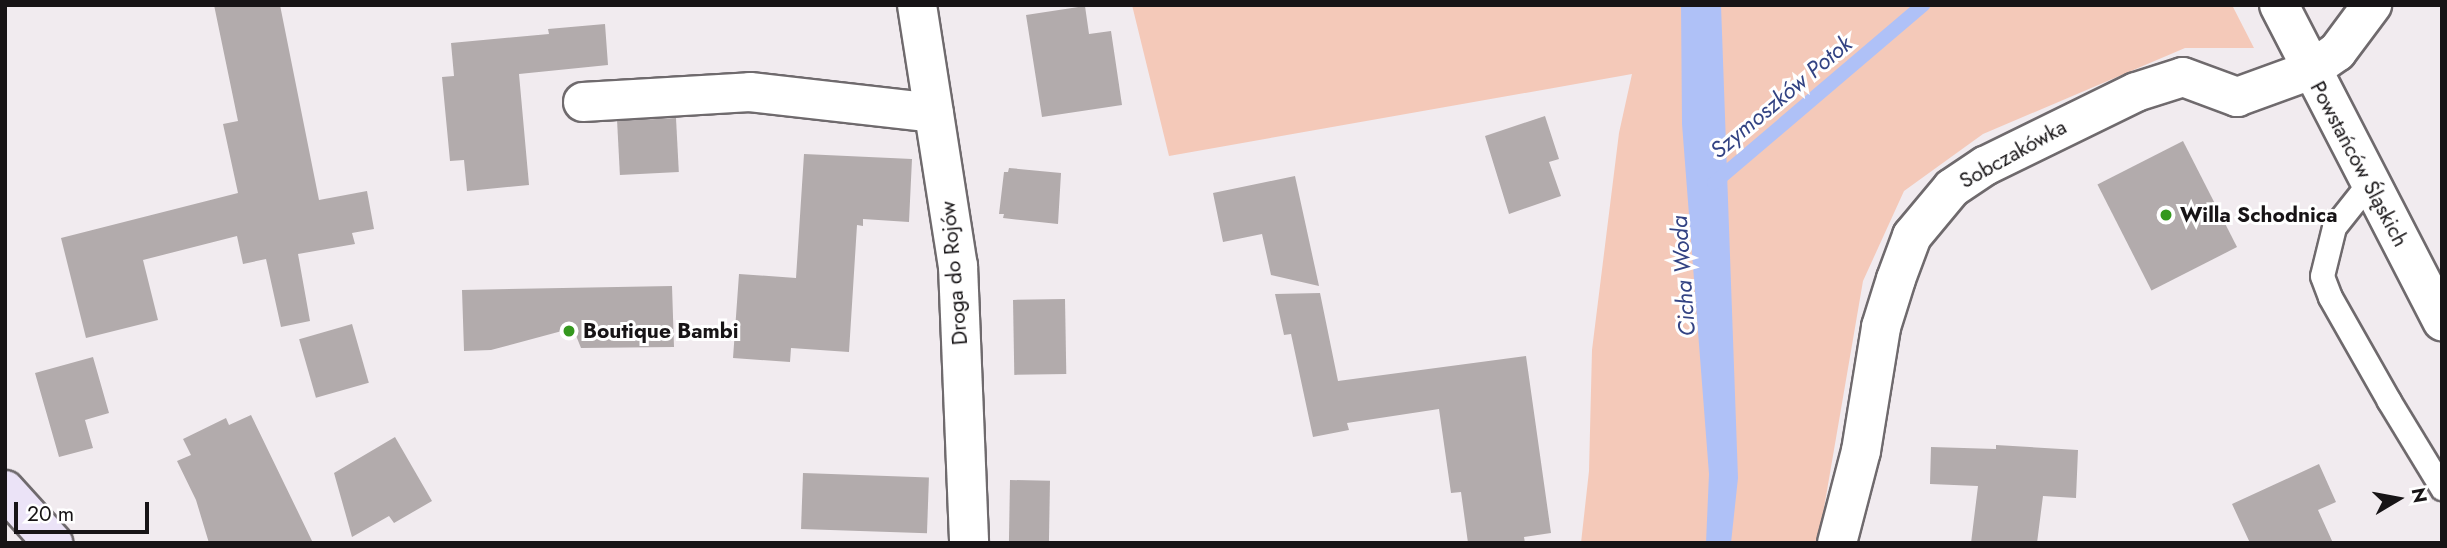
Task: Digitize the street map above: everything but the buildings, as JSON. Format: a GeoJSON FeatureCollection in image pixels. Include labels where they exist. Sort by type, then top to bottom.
{"type":"FeatureCollection","features":[{"type":"Feature","properties":{"kind":"main road"},"geometry":{"type":"LineString","coordinates":[[5,490],[53,543]]}},
{"type":"Feature","properties":{"kind":"street","name":"Droga do Rojów"},"geometry":{"type":"LineString","coordinates":[[917,5],[958,266],[969,543]]}},
{"type":"Feature","properties":{"kind":"street","name":"Sobczakówka"},"geometry":{"type":"LineString","coordinates":[[1837,543],[1861,451],[1881,327],[1896,279],[1912,236],[1952,188],[1984,166],[2136,92],[2183,77],[2237,97],[2311,70],[2337,52],[2372,5]]}},
{"type":"Feature","properties":{"kind":"street","name":"Powstańców Śląskich"},"geometry":{"type":"LineString","coordinates":[[2285,16],[2442,321]]}},
{"type":"Feature","properties":{"kind":"street"},"geometry":{"type":"LineString","coordinates":[[583,102],[750,92],[934,113]]}},
{"type":"Feature","properties":{"kind":"lane"},"geometry":{"type":"LineString","coordinates":[[2369,183],[2334,226],[2322,276],[2376,378],[2442,488]]}},
{"type":"Feature","properties":{"kind":"shaded area"},"geometry":{"type":"Polygon","coordinates":[[[1132,5],[2232,5],[2254,48],[2185,48],[1983,134],[1904,191],[1863,281],[1816,543],[1581,543],[1589,471],[1592,350],[1619,133],[1632,74],[1169,156],[1132,5]]]}},
{"type":"Feature","properties":{"kind":"water"},"geometry":{"type":"Polygon","coordinates":[[[1681,5],[1721,5],[1738,478],[1731,543],[1706,543],[1709,474],[1682,124],[1681,5]]]}},
{"type":"Feature","properties":{"kind":"waterway","name":"Szymoszków Potok"},"geometry":{"type":"LineString","coordinates":[[1714,183],[1923,5]]}},
{"type":"Feature","properties":{"kind":"place","name":"Willa Schodnica"},"geometry":{"type":"Point","coordinates":[2166,215]}},
{"type":"Feature","properties":{"kind":"place","name":"Boutique Bambi"},"geometry":{"type":"Point","coordinates":[569,331]}},
{"type":"Feature","properties":{"kind":"water label","name":"Cicha Woda"},"geometry":{"type":"Point","coordinates":[1683,276]}}]}
